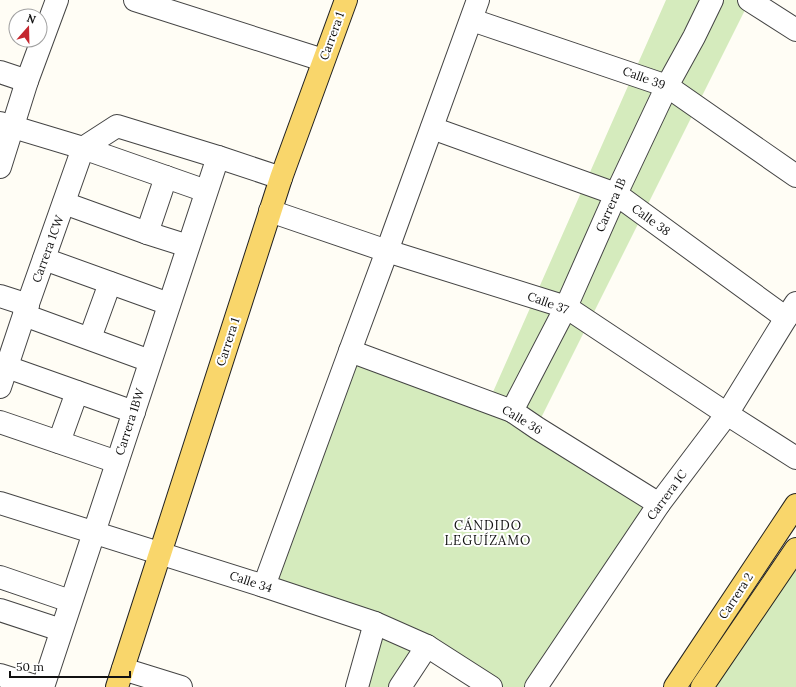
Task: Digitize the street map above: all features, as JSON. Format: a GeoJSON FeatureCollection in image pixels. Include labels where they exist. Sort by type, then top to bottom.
{"type":"FeatureCollection","features":[{"type":"Feature","properties":{"kind":"main road","name":"Carrera 1"},"geometry":{"type":"LineString","coordinates":[[120,678],[281,178],[346,0]]}},
{"type":"Feature","properties":{"kind":"main road","name":"Carrera 2"},"geometry":{"type":"LineString","coordinates":[[675,687],[796,505]]}},
{"type":"Feature","properties":{"kind":"main road","name":"Carrera 2"},"geometry":{"type":"LineString","coordinates":[[702,687],[796,550]]}},
{"type":"Feature","properties":{"kind":"street"},"geometry":{"type":"LineString","coordinates":[[0,167],[6,125],[27,81],[57,0]]}},
{"type":"Feature","properties":{"kind":"street","name":"Carrera 1B"},"geometry":{"type":"LineString","coordinates":[[512,411],[566,306],[616,194],[667,86],[694,37],[712,0]]}},
{"type":"Feature","properties":{"kind":"street"},"geometry":{"type":"LineString","coordinates":[[749,0],[796,30]]}},
{"type":"Feature","properties":{"kind":"street"},"geometry":{"type":"LineString","coordinates":[[145,2],[323,60]]}},
{"type":"Feature","properties":{"kind":"street"},"geometry":{"type":"LineString","coordinates":[[264,586],[475,10]]}},
{"type":"Feature","properties":{"kind":"street","name":"Calle 39"},"geometry":{"type":"LineString","coordinates":[[475,10],[667,86],[796,176]]}},
{"type":"Feature","properties":{"kind":"street"},"geometry":{"type":"LineString","coordinates":[[0,72],[27,81]]}},
{"type":"Feature","properties":{"kind":"street"},"geometry":{"type":"LineString","coordinates":[[6,125],[83,148],[206,191]]}},
{"type":"Feature","properties":{"kind":"street"},"geometry":{"type":"LineString","coordinates":[[83,148],[117,126],[281,178]]}},
{"type":"Feature","properties":{"kind":"street","name":"Calle 38"},"geometry":{"type":"LineString","coordinates":[[432,128],[616,194],[791,310]]}},
{"type":"Feature","properties":{"kind":"street","name":"Carrera 1CW"},"geometry":{"type":"LineString","coordinates":[[3,377],[83,148]]}},
{"type":"Feature","properties":{"kind":"street","name":"Carrera 1BW"},"geometry":{"type":"LineString","coordinates":[[43,687],[70,601],[94,533],[218,157]]}},
{"type":"Feature","properties":{"kind":"street"},"geometry":{"type":"LineString","coordinates":[[147,233],[166,177]]}},
{"type":"Feature","properties":{"kind":"street"},"geometry":{"type":"LineString","coordinates":[[64,203],[188,246]]}},
{"type":"Feature","properties":{"kind":"street","name":"Calle 37"},"geometry":{"type":"LineString","coordinates":[[270,211],[387,251],[566,306],[727,414],[796,458]]}},
{"type":"Feature","properties":{"kind":"street"},"geometry":{"type":"LineString","coordinates":[[44,259],[169,304]]}},
{"type":"Feature","properties":{"kind":"street"},"geometry":{"type":"LineString","coordinates":[[90,338],[110,283]]}},
{"type":"Feature","properties":{"kind":"street"},"geometry":{"type":"LineString","coordinates":[[0,296],[26,310],[90,338],[150,360]]}},
{"type":"Feature","properties":{"kind":"street","name":"Carrera 1C"},"geometry":{"type":"LineString","coordinates":[[536,687],[660,504],[727,414],[791,310]]}},
{"type":"Feature","properties":{"kind":"street","name":"Calle 36"},"geometry":{"type":"LineString","coordinates":[[350,350],[512,411],[660,504]]}},
{"type":"Feature","properties":{"kind":"street"},"geometry":{"type":"LineString","coordinates":[[3,377],[77,392],[134,412]]}},
{"type":"Feature","properties":{"kind":"street"},"geometry":{"type":"LineString","coordinates":[[59,442],[77,392]]}},
{"type":"Feature","properties":{"kind":"street"},"geometry":{"type":"LineString","coordinates":[[0,422],[117,462]]}},
{"type":"Feature","properties":{"kind":"street","name":"Calle 34"},"geometry":{"type":"LineString","coordinates":[[0,502],[375,623],[427,646],[491,687]]}},
{"type":"Feature","properties":{"kind":"street"},"geometry":{"type":"LineString","coordinates":[[0,578],[70,601]]}},
{"type":"Feature","properties":{"kind":"street"},"geometry":{"type":"LineString","coordinates":[[0,610],[61,630]]}},
{"type":"Feature","properties":{"kind":"street"},"geometry":{"type":"LineString","coordinates":[[357,687],[375,623]]}},
{"type":"Feature","properties":{"kind":"street"},"geometry":{"type":"LineString","coordinates":[[400,687],[427,646]]}},
{"type":"Feature","properties":{"kind":"street"},"geometry":{"type":"LineString","coordinates":[[0,675],[38,687]]}},
{"type":"Feature","properties":{"kind":"street"},"geometry":{"type":"LineString","coordinates":[[120,678],[181,687]]}},
{"type":"Feature","properties":{"kind":"green space"},"geometry":{"type":"Polygon","coordinates":[[[666,0],[750,0],[537,426],[659,504],[536,687],[490,687],[425,646],[398,687],[358,687],[375,624],[268,587],[351,353],[489,401],[666,0]]]}},
{"type":"Feature","properties":{"kind":"green space"},"geometry":{"type":"Polygon","coordinates":[[[796,549],[796,687],[702,687],[796,549]]]}},
{"type":"Feature","properties":{"kind":"district","name":"CÁNDIDO LEGUÍZAMO"},"geometry":{"type":"Point","coordinates":[488,532]}}]}
